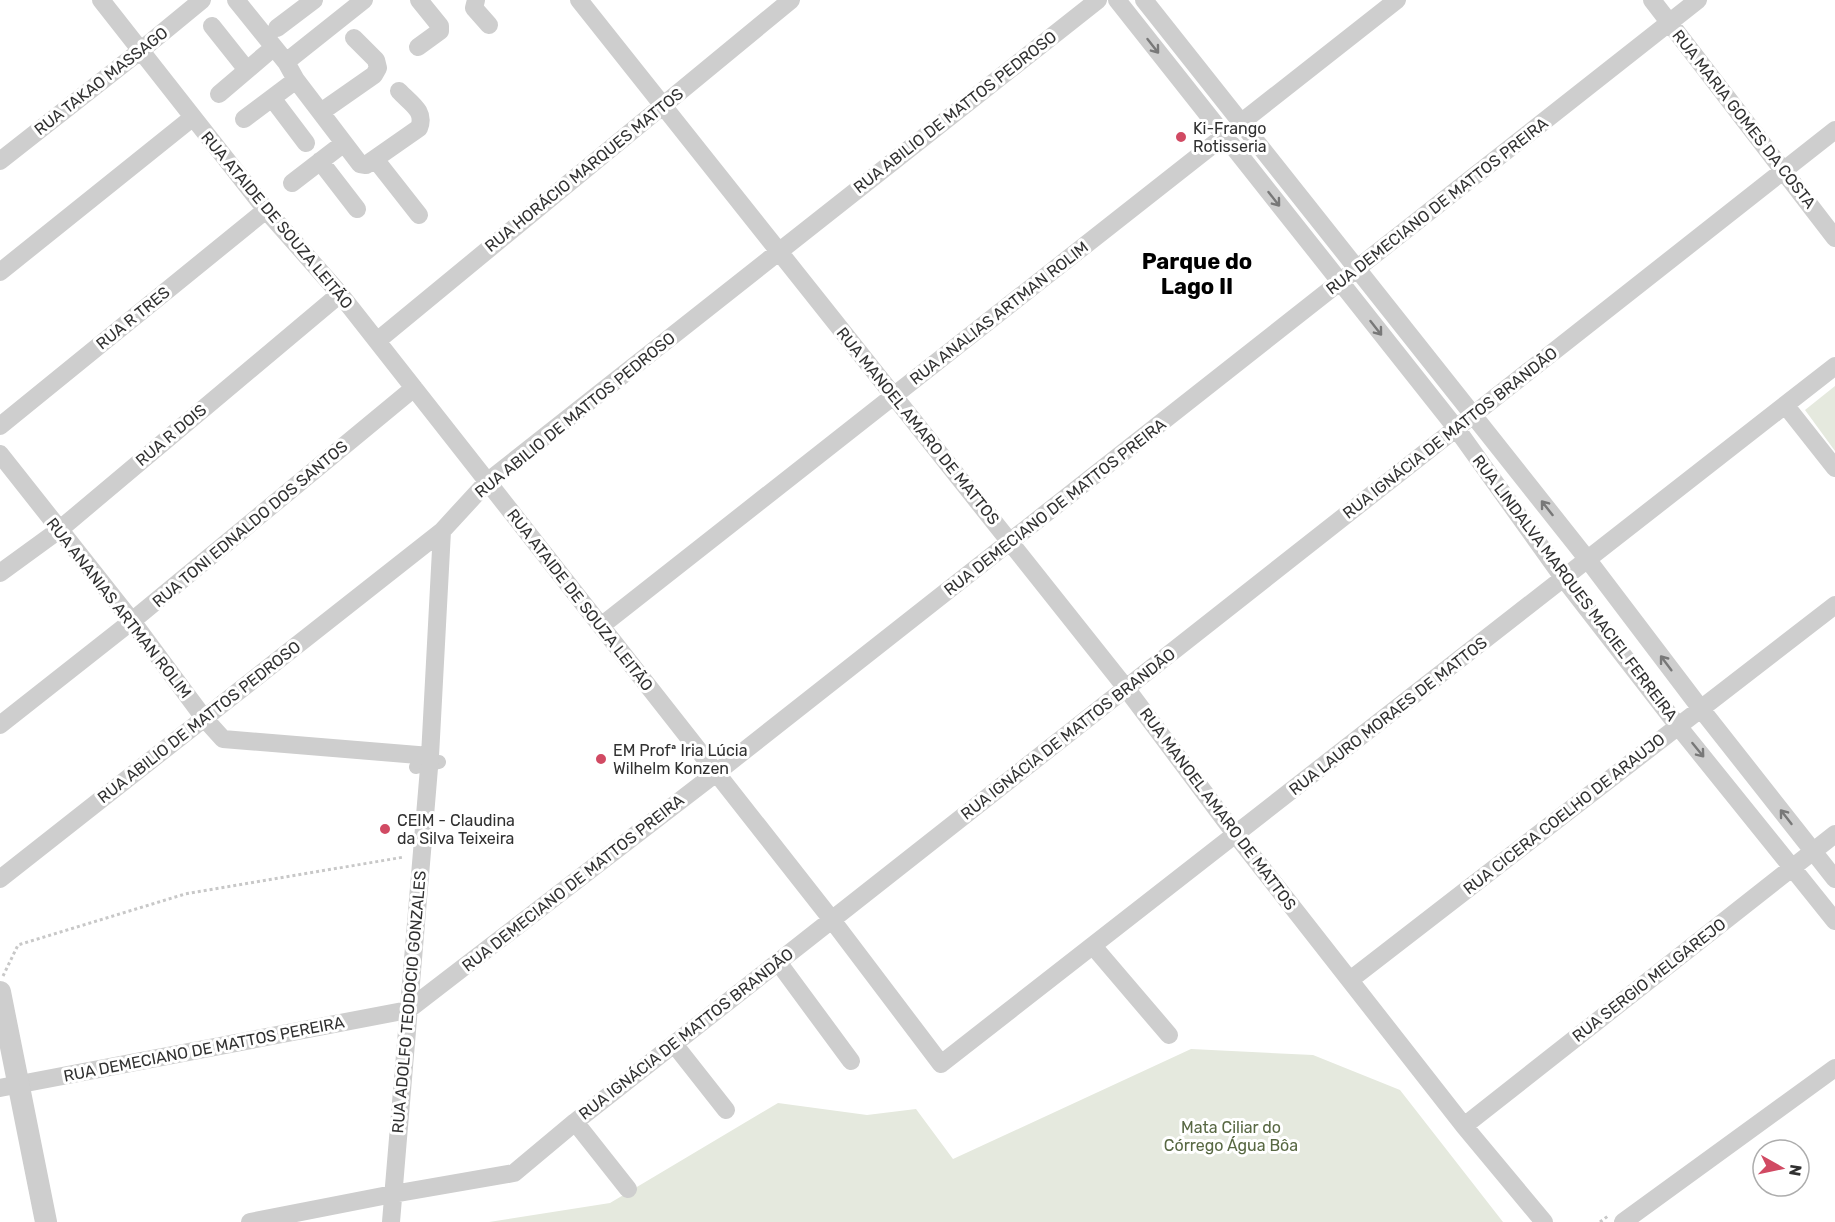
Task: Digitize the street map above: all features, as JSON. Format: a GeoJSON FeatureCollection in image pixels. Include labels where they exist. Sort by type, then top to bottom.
{"type":"FeatureCollection","features":[{"type":"Feature","properties":{"kind":"street","name":"RUA ATAIDE DE SOUZA LEITÃO"},"geometry":{"type":"LineString","coordinates":[[100,0],[267,210],[340,294],[719,772],[941,1064]]}},
{"type":"Feature","properties":{"kind":"street","name":"RUA TAKAO MASSAGO"},"geometry":{"type":"LineString","coordinates":[[0,161],[141,51],[202,0]]}},
{"type":"Feature","properties":{"kind":"street"},"geometry":{"type":"LineString","coordinates":[[236,0],[286,63],[296,80],[360,164],[366,165],[419,128],[422,121],[420,113],[399,91]]}},
{"type":"Feature","properties":{"kind":"street"},"geometry":{"type":"LineString","coordinates":[[277,28],[314,0]]}},
{"type":"Feature","properties":{"kind":"street"},"geometry":{"type":"LineString","coordinates":[[323,0],[339,20]]}},
{"type":"Feature","properties":{"kind":"street"},"geometry":{"type":"LineString","coordinates":[[286,63],[364,0]]}},
{"type":"Feature","properties":{"kind":"street"},"geometry":{"type":"LineString","coordinates":[[418,47],[440,31],[440,26],[420,0]]}},
{"type":"Feature","properties":{"kind":"street"},"geometry":{"type":"LineString","coordinates":[[476,0],[474,8],[489,25]]}},
{"type":"Feature","properties":{"kind":"street","name":"RUA MANOEL AMARO DE MATTOS"},"geometry":{"type":"LineString","coordinates":[[579,0],[1123,683],[1236,835],[1464,1126],[1544,1222]]}},
{"type":"Feature","properties":{"kind":"street","name":"RUA HORÁCIO MARQUES MATTOS"},"geometry":{"type":"LineString","coordinates":[[377,341],[791,0]]}},
{"type":"Feature","properties":{"kind":"street","name":"RUA ABILIO DE MATTOS PEDROSO"},"geometry":{"type":"LineString","coordinates":[[0,879],[442,531],[488,482],[1098,0]]}},
{"type":"Feature","properties":{"kind":"street","name":"RUA LINDALVA MARQUES MACIEL FERREIRA"},"geometry":{"type":"LineString","coordinates":[[1117,0],[1225,136],[1334,286],[1456,428],[1564,579],[1678,726],[1835,921]]}},
{"type":"Feature","properties":{"kind":"street","name":"RUA LINDALVA MARQUES MACIEL FERREIRA"},"geometry":{"type":"LineString","coordinates":[[1144,0],[1588,560],[1701,709],[1835,879]]}},
{"type":"Feature","properties":{"kind":"street","name":"RUA ANALIAS ARTMAN ROLIM"},"geometry":{"type":"LineString","coordinates":[[601,626],[898,400],[1397,0]]}},
{"type":"Feature","properties":{"kind":"street","name":"RUA MARIA GOMES DA COSTA"},"geometry":{"type":"LineString","coordinates":[[1652,0],[1835,238]]}},
{"type":"Feature","properties":{"kind":"street","name":"RUA DEMECIANO DE MATTOS PREIRA"},"geometry":{"type":"LineString","coordinates":[[407,1019],[1698,0]]}},
{"type":"Feature","properties":{"kind":"street"},"geometry":{"type":"LineString","coordinates":[[212,26],[247,70]]}},
{"type":"Feature","properties":{"kind":"street"},"geometry":{"type":"LineString","coordinates":[[321,112],[374,75],[378,68],[376,60],[354,39]]}},
{"type":"Feature","properties":{"kind":"street"},"geometry":{"type":"LineString","coordinates":[[219,94],[273,48]]}},
{"type":"Feature","properties":{"kind":"street"},"geometry":{"type":"LineString","coordinates":[[244,119],[296,80]]}},
{"type":"Feature","properties":{"kind":"street"},"geometry":{"type":"LineString","coordinates":[[272,98],[306,143]]}},
{"type":"Feature","properties":{"kind":"street"},"geometry":{"type":"LineString","coordinates":[[0,272],[192,118]]}},
{"type":"Feature","properties":{"kind":"street","name":"RUA IGNÁCIA DE MATTOS BRANDÃO"},"geometry":{"type":"LineString","coordinates":[[250,1222],[514,1173],[778,962],[827,914],[1123,683],[1473,415],[1835,130]]}},
{"type":"Feature","properties":{"kind":"street"},"geometry":{"type":"LineString","coordinates":[[292,183],[344,143]]}},
{"type":"Feature","properties":{"kind":"street"},"geometry":{"type":"LineString","coordinates":[[375,159],[418,215]]}},
{"type":"Feature","properties":{"kind":"street"},"geometry":{"type":"LineString","coordinates":[[320,161],[357,209]]}},
{"type":"Feature","properties":{"kind":"street","name":"RUA R TRES"},"geometry":{"type":"LineString","coordinates":[[0,426],[267,210]]}},
{"type":"Feature","properties":{"kind":"street","name":"RUA R DOIS"},"geometry":{"type":"LineString","coordinates":[[0,573],[59,530],[340,294]]}},
{"type":"Feature","properties":{"kind":"street","name":"RUA LAURO MORAES DE MATTOS"},"geometry":{"type":"LineString","coordinates":[[941,1064],[1835,366]]}},
{"type":"Feature","properties":{"kind":"street","name":"RUA TONI EDNALDO DOS SANTOS"},"geometry":{"type":"LineString","coordinates":[[0,725],[132,621],[414,388]]}},
{"type":"Feature","properties":{"kind":"street"},"geometry":{"type":"LineString","coordinates":[[1786,406],[1835,468]]}},
{"type":"Feature","properties":{"kind":"street","name":"RUA ANANIAS ARTMAN ROLIM"},"geometry":{"type":"LineString","coordinates":[[0,454],[132,621],[204,718],[223,738],[428,762]]}},
{"type":"Feature","properties":{"kind":"street","name":"RUA ADOLFO TEODOCIO GONZALES"},"geometry":{"type":"LineString","coordinates":[[391,1222],[428,762],[442,531]]}},
{"type":"Feature","properties":{"kind":"street","name":"RUA CICERA COELHO DE ARAUJO"},"geometry":{"type":"LineString","coordinates":[[1350,980],[1835,604]]}},
{"type":"Feature","properties":{"kind":"street","name":"RUA SERGIO MELGAREJO"},"geometry":{"type":"LineString","coordinates":[[1464,1126],[1835,834]]}},
{"type":"Feature","properties":{"kind":"street"},"geometry":{"type":"LineString","coordinates":[[1093,946],[1169,1035]]}},
{"type":"Feature","properties":{"kind":"street"},"geometry":{"type":"LineString","coordinates":[[778,962],[851,1061]]}},
{"type":"Feature","properties":{"kind":"street"},"geometry":{"type":"LineString","coordinates":[[0,993],[22,1087],[46,1222]]}},
{"type":"Feature","properties":{"kind":"street","name":"RUA DEMECIANO DE MATTOS PEREIRA"},"geometry":{"type":"LineString","coordinates":[[22,1087],[407,1019]]}},
{"type":"Feature","properties":{"kind":"street"},"geometry":{"type":"LineString","coordinates":[[674,1044],[726,1110]]}},
{"type":"Feature","properties":{"kind":"street"},"geometry":{"type":"LineString","coordinates":[[1623,1222],[1835,1068]]}},
{"type":"Feature","properties":{"kind":"street"},"geometry":{"type":"LineString","coordinates":[[575,1122],[628,1189]]}},
{"type":"Feature","properties":{"kind":"path"},"geometry":{"type":"LineString","coordinates":[[0,983],[18,945],[185,894],[421,854]]}},
{"type":"Feature","properties":{"kind":"green space"},"geometry":{"type":"Polygon","coordinates":[[[1835,386],[1835,451],[1805,410],[1835,386]]]}},
{"type":"Feature","properties":{"kind":"green space","name":"Mata Ciliar do Córrego Água Bôa"},"geometry":{"type":"Polygon","coordinates":[[[1191,1049],[1313,1055],[1400,1090],[1503,1222],[489,1222],[610,1203],[778,1103],[867,1115],[916,1109],[953,1159],[1191,1049]]]}},
{"type":"Feature","properties":{"kind":"place","name":"Ki-Frango Rotisseria"},"geometry":{"type":"Point","coordinates":[1181,137]}},
{"type":"Feature","properties":{"kind":"place","name":"EM Profª Iria Lúcia Wilhelm Konzen"},"geometry":{"type":"Point","coordinates":[601,759]}},
{"type":"Feature","properties":{"kind":"place","name":"CEIM - Claudina da Silva Teixeira"},"geometry":{"type":"Point","coordinates":[385,829]}},
{"type":"Feature","properties":{"kind":"district","name":"Parque do Lago II"},"geometry":{"type":"Point","coordinates":[1197,274]}}]}
